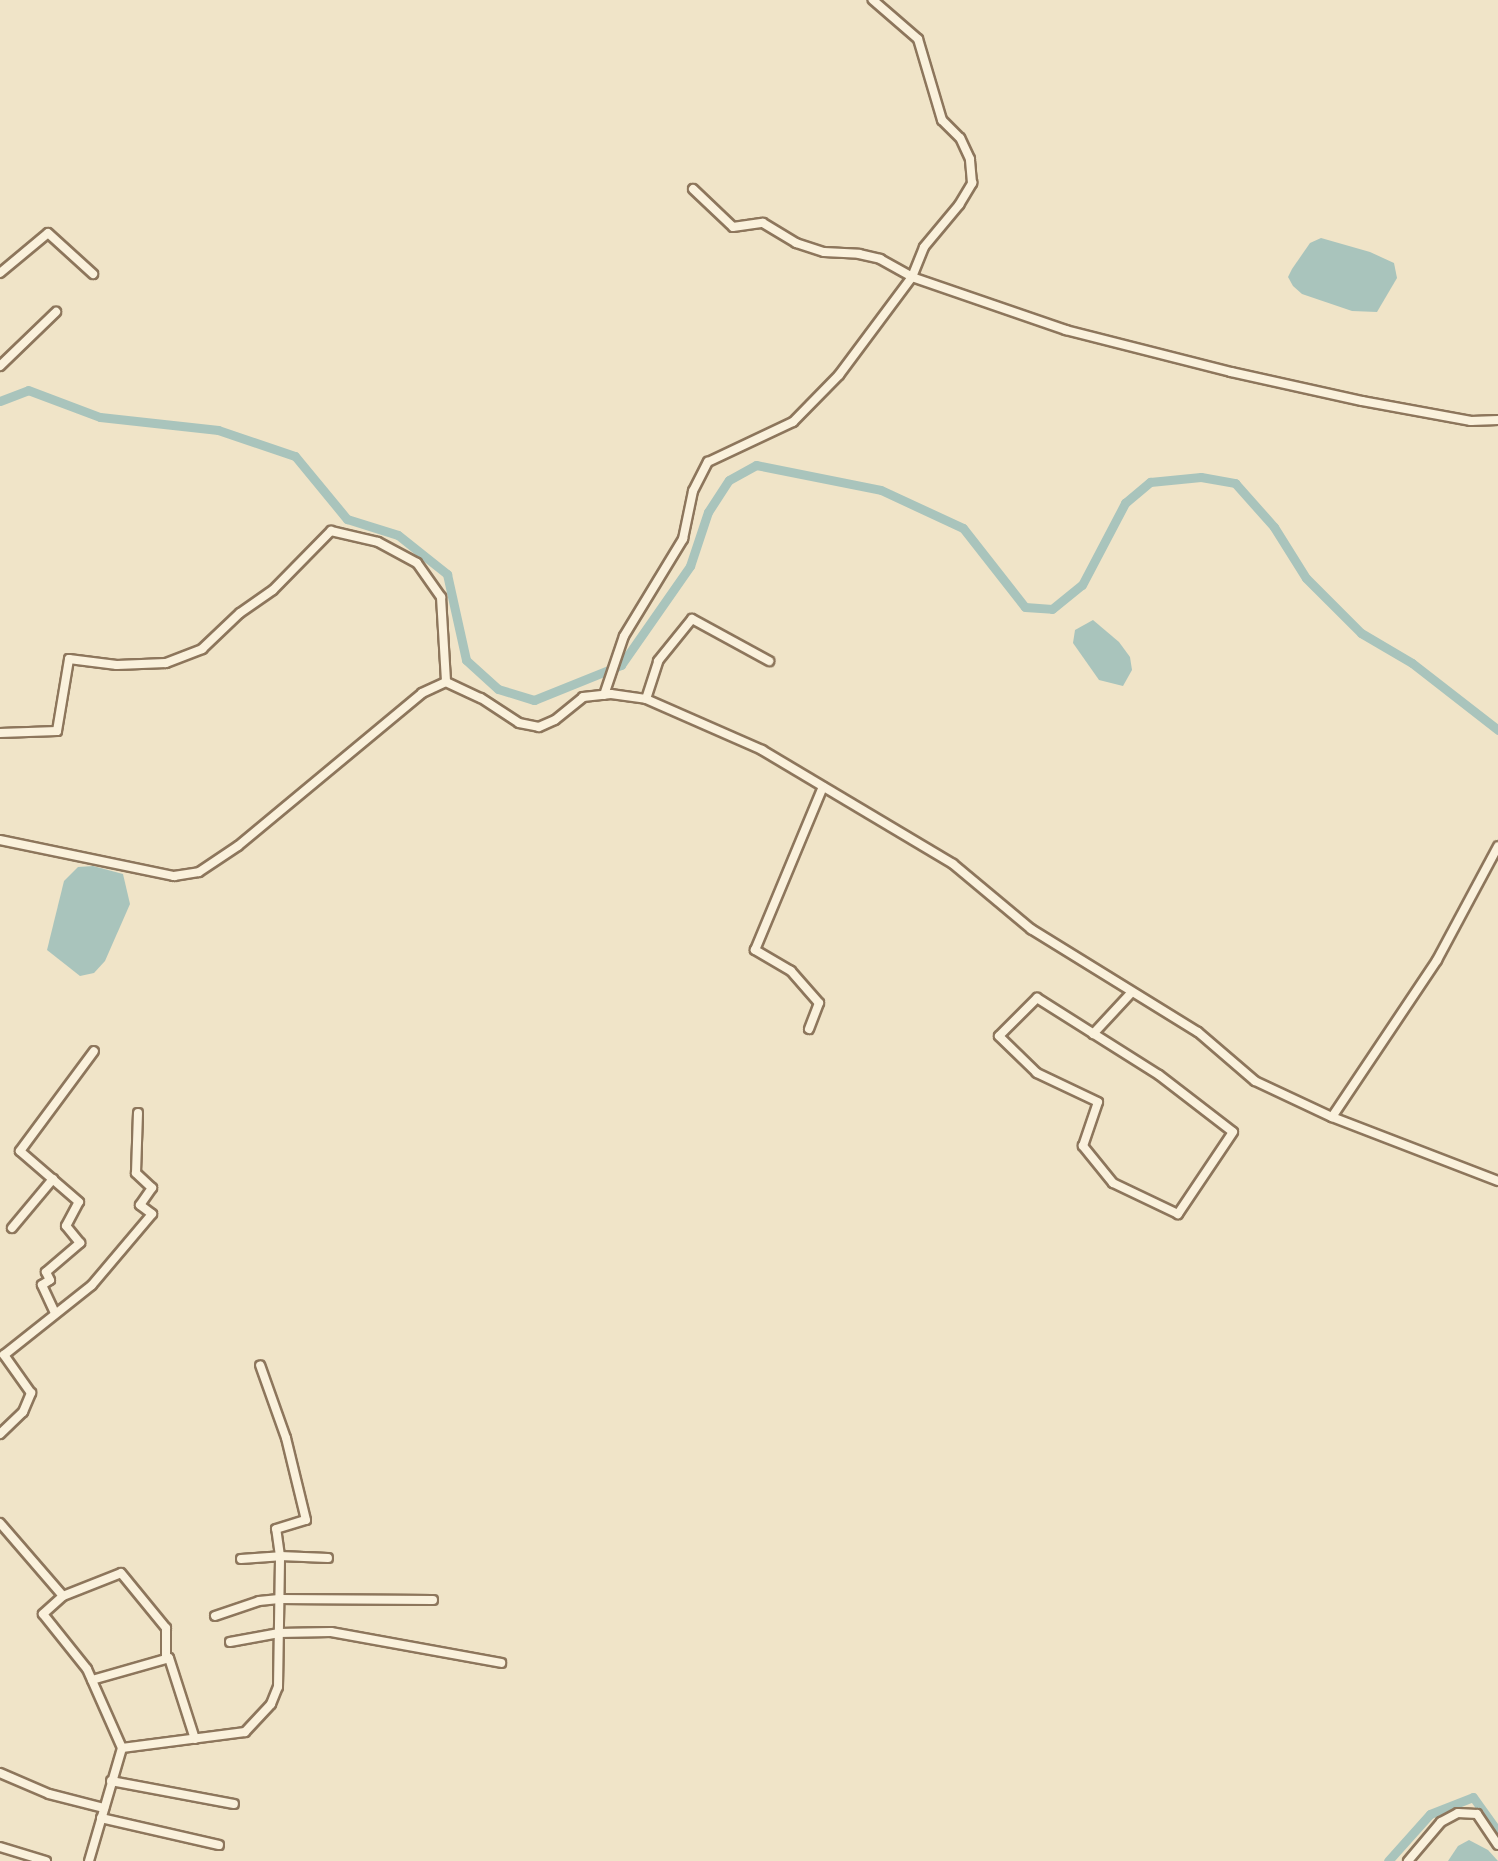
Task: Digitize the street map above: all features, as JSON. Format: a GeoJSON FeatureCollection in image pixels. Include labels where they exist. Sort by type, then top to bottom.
{"type":"FeatureCollection","features":[{"type":"Feature","properties":{"kind":"street"},"geometry":{"type":"LineString","coordinates":[[605,692],[620,646],[683,539],[694,491],[708,462],[793,422],[839,375],[912,277],[924,247],[959,205],[972,183],[970,159],[960,138],[942,121],[918,39],[873,0]]}},
{"type":"Feature","properties":{"kind":"street"},"geometry":{"type":"LineString","coordinates":[[693,189],[733,227],[763,222],[796,243],[824,252],[859,254],[880,259],[912,277],[1028,318],[1172,358],[1408,410],[1471,421],[1498,420]]}},
{"type":"Feature","properties":{"kind":"street"},"geometry":{"type":"LineString","coordinates":[[0,273],[48,233],[93,274]]}},
{"type":"Feature","properties":{"kind":"street"},"geometry":{"type":"LineString","coordinates":[[0,366],[56,312]]}},
{"type":"Feature","properties":{"kind":"street"},"geometry":{"type":"LineString","coordinates":[[0,733],[57,732],[69,659],[117,665],[166,663],[202,649],[240,613],[273,590],[331,531],[378,542],[417,563],[441,597],[446,682]]}},
{"type":"Feature","properties":{"kind":"street"},"geometry":{"type":"LineString","coordinates":[[646,699],[658,661],[692,619],[769,661]]}},
{"type":"Feature","properties":{"kind":"street"},"geometry":{"type":"LineString","coordinates":[[0,840],[174,876],[199,872],[238,846],[422,692],[446,682],[481,698],[519,723],[539,727],[555,720],[583,698],[605,692],[646,699],[762,750],[953,864],[1031,929],[1198,1032],[1255,1082],[1332,1117],[1498,1181]]}},
{"type":"Feature","properties":{"kind":"street"},"geometry":{"type":"LineString","coordinates":[[809,1029],[819,1003],[791,971],[755,950],[823,787]]}},
{"type":"Feature","properties":{"kind":"street"},"geometry":{"type":"LineString","coordinates":[[1332,1117],[1437,960],[1498,846]]}},
{"type":"Feature","properties":{"kind":"street"},"geometry":{"type":"LineString","coordinates":[[1093,1034],[1131,993]]}},
{"type":"Feature","properties":{"kind":"street"},"geometry":{"type":"LineString","coordinates":[[1037,998],[1093,1034],[1159,1075],[1233,1132],[1178,1214],[1113,1184],[1083,1146],[1098,1102],[1037,1073],[999,1036],[1037,998]]}},
{"type":"Feature","properties":{"kind":"street"},"geometry":{"type":"LineString","coordinates":[[55,1313],[42,1285],[50,1280],[46,1272],[80,1243],[66,1226],[79,1202],[20,1151],[94,1051]]}},
{"type":"Feature","properties":{"kind":"street"},"geometry":{"type":"LineString","coordinates":[[0,1434],[23,1412],[32,1393],[4,1354],[92,1285],[152,1214],[140,1205],[152,1188],[136,1173],[138,1113]]}},
{"type":"Feature","properties":{"kind":"street"},"geometry":{"type":"LineString","coordinates":[[12,1228],[53,1180]]}},
{"type":"Feature","properties":{"kind":"street"},"geometry":{"type":"LineString","coordinates":[[122,1748],[246,1732],[271,1704],[278,1687],[280,1556],[276,1529],[306,1520],[286,1438],[260,1364]]}},
{"type":"Feature","properties":{"kind":"street"},"geometry":{"type":"LineString","coordinates":[[0,1523],[63,1596]]}},
{"type":"Feature","properties":{"kind":"street"},"geometry":{"type":"LineString","coordinates":[[241,1559],[280,1556],[328,1558]]}},
{"type":"Feature","properties":{"kind":"street"},"geometry":{"type":"LineString","coordinates":[[91,1860],[122,1748],[87,1669],[43,1614],[63,1596],[121,1573],[166,1628],[166,1659]]}},
{"type":"Feature","properties":{"kind":"street"},"geometry":{"type":"LineString","coordinates":[[215,1616],[259,1601],[279,1599],[433,1600]]}},
{"type":"Feature","properties":{"kind":"street"},"geometry":{"type":"LineString","coordinates":[[230,1642],[279,1633],[331,1632],[501,1663]]}},
{"type":"Feature","properties":{"kind":"street"},"geometry":{"type":"LineString","coordinates":[[92,1680],[169,1658],[195,1739]]}},
{"type":"Feature","properties":{"kind":"street"},"geometry":{"type":"LineString","coordinates":[[0,1773],[102,1813],[219,1844]]}},
{"type":"Feature","properties":{"kind":"street"},"geometry":{"type":"LineString","coordinates":[[111,1782],[234,1804]]}},
{"type":"Feature","properties":{"kind":"street"},"geometry":{"type":"LineString","coordinates":[[1408,1861],[1441,1822],[1458,1813],[1477,1814],[1498,1845]]}},
{"type":"Feature","properties":{"kind":"street"},"geometry":{"type":"LineString","coordinates":[[0,1847],[46,1861]]}},
{"type":"Feature","properties":{"kind":"water"},"geometry":{"type":"Polygon","coordinates":[[[1321,238],[1370,252],[1394,263],[1397,278],[1377,312],[1352,311],[1302,294],[1293,286],[1288,277],[1292,269],[1310,243],[1321,238]]]}},
{"type":"Feature","properties":{"kind":"water"},"geometry":{"type":"Polygon","coordinates":[[[1093,620],[1119,642],[1130,657],[1132,670],[1123,686],[1099,680],[1073,643],[1075,630],[1093,620]]]}},
{"type":"Feature","properties":{"kind":"water"},"geometry":{"type":"Polygon","coordinates":[[[93,866],[123,874],[130,904],[105,961],[94,973],[80,976],[47,950],[64,881],[78,867],[93,866]]]}},
{"type":"Feature","properties":{"kind":"water"},"geometry":{"type":"Polygon","coordinates":[[[1469,1840],[1488,1850],[1498,1861],[1448,1861],[1458,1846],[1469,1840]]]}},
{"type":"Feature","properties":{"kind":"waterway"},"geometry":{"type":"LineString","coordinates":[[0,401],[28,390],[100,417],[218,430],[295,456],[347,519],[398,535],[447,574],[466,660],[498,689],[534,700],[621,665],[690,566],[708,512],[729,480],[756,465],[881,490],[963,528],[1025,607],[1052,609],[1082,585],[1125,503],[1150,482],[1201,477],[1235,483],[1274,527],[1306,578],[1361,633],[1412,663],[1498,730]]}},
{"type":"Feature","properties":{"kind":"waterway"},"geometry":{"type":"LineString","coordinates":[[1388,1861],[1430,1814],[1473,1797],[1498,1832]]}}]}
